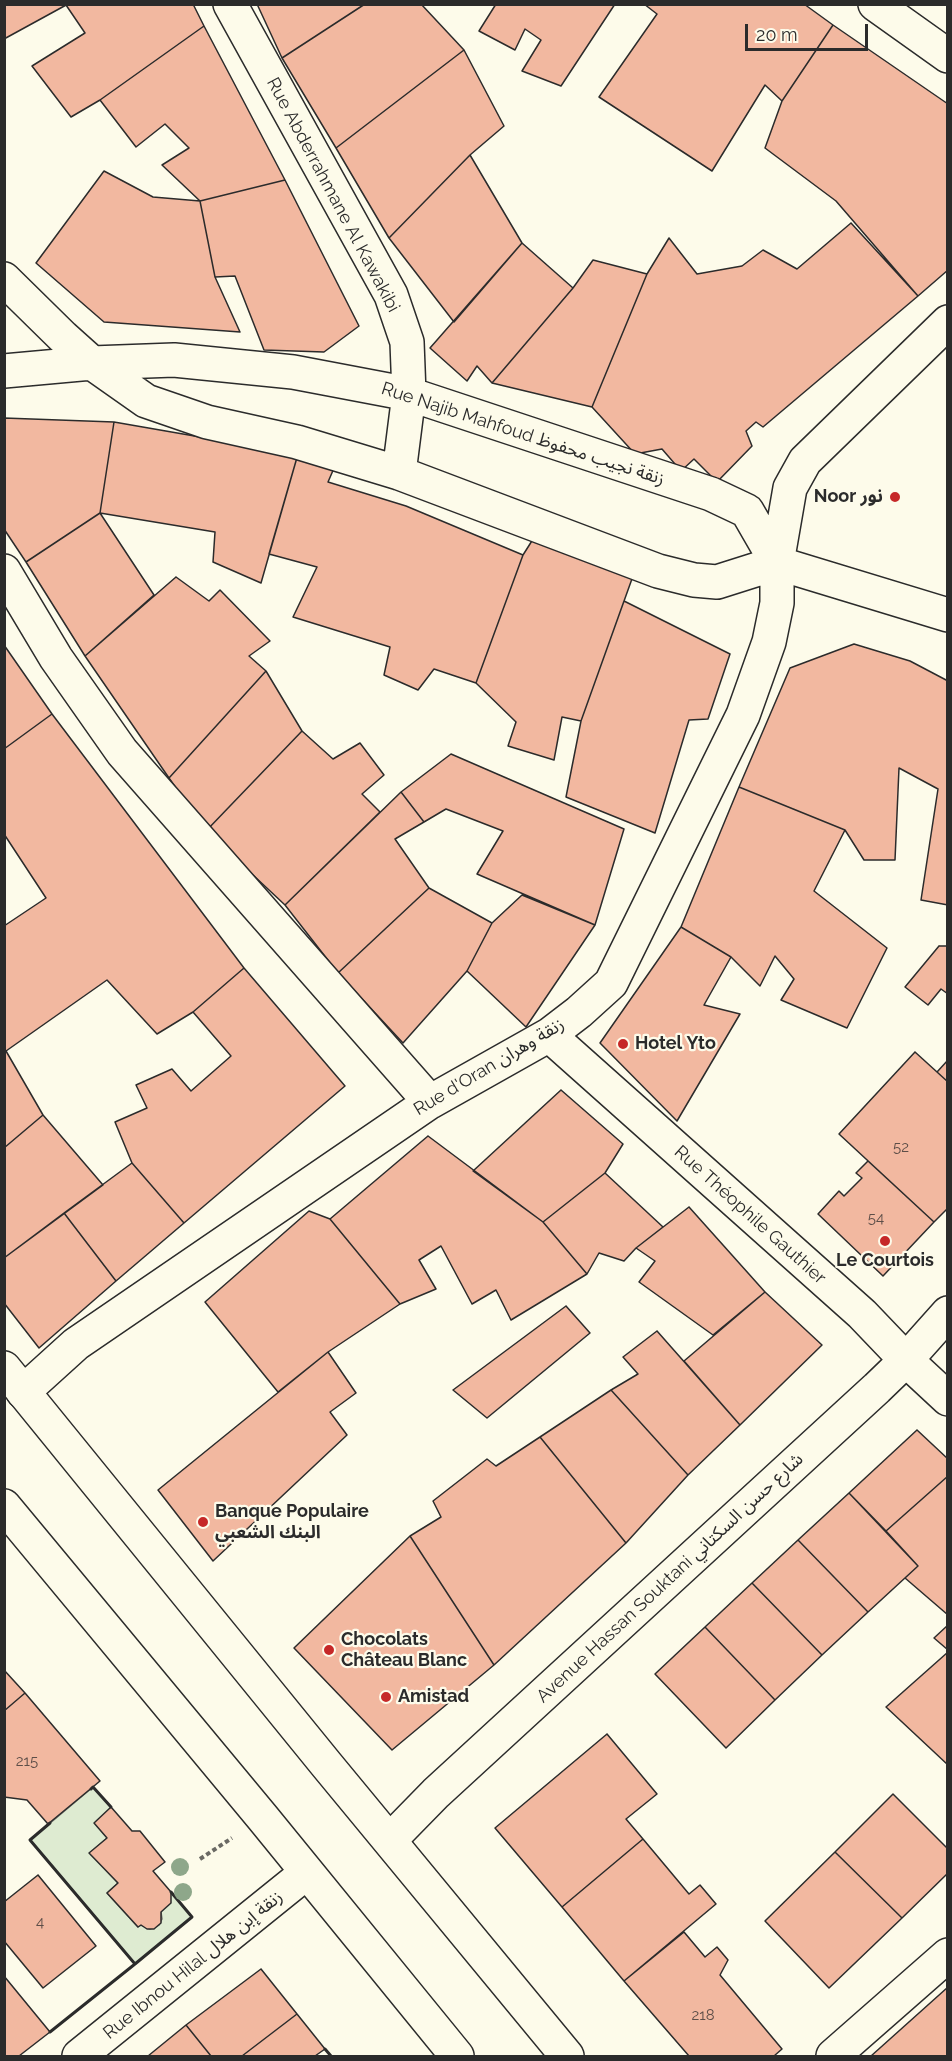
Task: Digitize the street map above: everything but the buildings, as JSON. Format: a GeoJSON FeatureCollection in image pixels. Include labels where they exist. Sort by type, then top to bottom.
{"type":"FeatureCollection","features":[{"type":"Feature","properties":{"kind":"street","name":"Rue Abderrahmane Al Kawakibi"},"geometry":{"type":"LineString","coordinates":[[230,4],[391,295],[407,342],[409,394],[399,473]]}},
{"type":"Feature","properties":{"kind":"street"},"geometry":{"type":"LineString","coordinates":[[875,4],[948,56]]}},
{"type":"Feature","properties":{"kind":"street"},"geometry":{"type":"LineString","coordinates":[[4,279],[92,363],[146,401],[207,422],[297,442],[399,473],[658,571],[717,582],[777,563],[948,615]]}},
{"type":"Feature","properties":{"kind":"street","name":"Rue d'Oran زنقة وهران"},"geometry":{"type":"LineString","coordinates":[[14,1380],[76,1344],[430,1101],[549,1035],[611,983],[743,715],[768,642],[777,603],[777,563],[790,488],[805,461],[948,322]]}},
{"type":"Feature","properties":{"kind":"street","name":"Rue Najib Mahfoud زنقة نجيب محفوظ"},"geometry":{"type":"LineString","coordinates":[[4,371],[92,363],[174,360],[246,366],[340,380],[409,394],[711,494],[747,511],[777,563]]}},
{"type":"Feature","properties":{"kind":"street"},"geometry":{"type":"LineString","coordinates":[[4,571],[56,658],[122,752],[430,1101]]}},
{"type":"Feature","properties":{"kind":"street","name":"Rue Théophile Gauthier"},"geometry":{"type":"LineString","coordinates":[[549,1035],[862,1314],[948,1400]]}},
{"type":"Feature","properties":{"kind":"street","name":"Avenue Hassan Souktani شارع حسن السكتاني"},"geometry":{"type":"LineString","coordinates":[[390,1840],[436,1793],[906,1360],[948,1313]]}},
{"type":"Feature","properties":{"kind":"street"},"geometry":{"type":"LineString","coordinates":[[14,1380],[318,1755],[567,2056]]}},
{"type":"Feature","properties":{"kind":"street"},"geometry":{"type":"LineString","coordinates":[[4,1506],[457,2056]]}},
{"type":"Feature","properties":{"kind":"street","name":"Rue Ibnou Hilal زنقة إبن هلال"},"geometry":{"type":"LineString","coordinates":[[80,2056],[306,1873]]}},
{"type":"Feature","properties":{"kind":"street"},"geometry":{"type":"LineString","coordinates":[[833,2056],[948,1955]]}},
{"type":"Feature","properties":{"kind":"green space"},"geometry":{"type":"Polygon","coordinates":[[[93,1787],[111,1807],[107,1838],[90,1853],[118,1883],[107,1893],[138,1927],[141,1925],[150,1929],[159,1925],[162,1919],[161,1912],[171,1892],[192,1917],[135,1964],[30,1840],[93,1787]]]}},
{"type":"Feature","properties":{"kind":"wall"},"geometry":{"type":"LineString","coordinates":[[91,1789],[93,1787],[111,1807]]}},
{"type":"Feature","properties":{"kind":"wall"},"geometry":{"type":"LineString","coordinates":[[50,1823],[30,1840],[135,1964],[192,1917],[171,1892]]}},
{"type":"Feature","properties":{"kind":"wall"},"geometry":{"type":"LineString","coordinates":[[50,2032],[135,1964]]}},
{"type":"Feature","properties":{"kind":"wall"},"geometry":{"type":"LineString","coordinates":[[325,2049],[331,2056]]}},
{"type":"Feature","properties":{"kind":"place","name":"Noor نور"},"geometry":{"type":"Point","coordinates":[895,497]}},
{"type":"Feature","properties":{"kind":"place","name":"Hotel Yto"},"geometry":{"type":"Point","coordinates":[623,1044]}},
{"type":"Feature","properties":{"kind":"place","name":"Le Courtois"},"geometry":{"type":"Point","coordinates":[885,1241]}},
{"type":"Feature","properties":{"kind":"place","name":"Banque Populaire البنك الشعبي"},"geometry":{"type":"Point","coordinates":[203,1522]}},
{"type":"Feature","properties":{"kind":"place","name":"Chocolats Château Blanc"},"geometry":{"type":"Point","coordinates":[329,1650]}},
{"type":"Feature","properties":{"kind":"place","name":"Amistad"},"geometry":{"type":"Point","coordinates":[386,1697]}}]}
